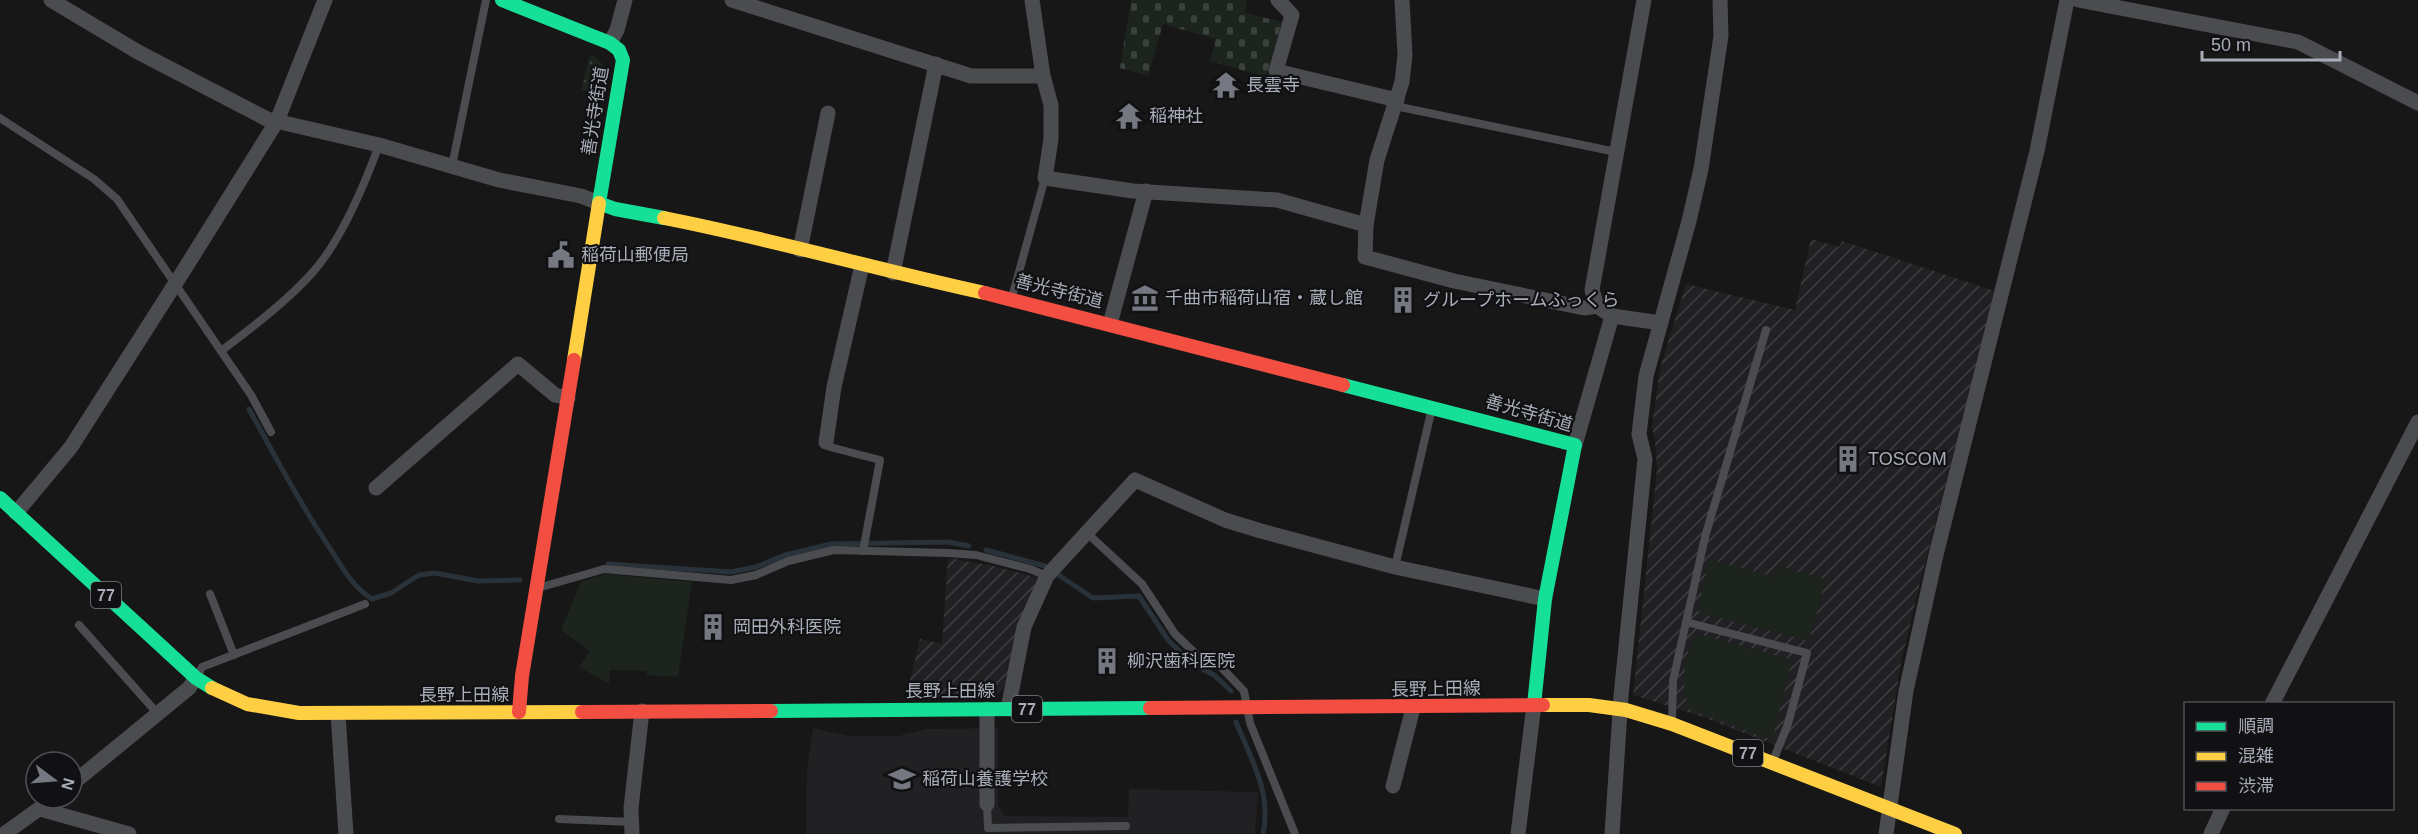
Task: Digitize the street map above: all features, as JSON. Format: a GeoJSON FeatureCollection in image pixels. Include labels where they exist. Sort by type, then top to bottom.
{"type":"FeatureCollection","features":[{"type":"Feature","properties":{"kind":"street"},"geometry":{"type":"LineString","coordinates":[[51,0],[138,52],[267,119],[379,145],[499,180],[581,196],[599,203],[522,676],[519,712]]}},
{"type":"Feature","properties":{"kind":"street"},"geometry":{"type":"LineString","coordinates":[[16,513],[70,447],[175,285],[277,121],[325,0]]}},
{"type":"Feature","properties":{"kind":"street","name":"善光寺街道"},"geometry":{"type":"LineString","coordinates":[[502,0],[610,43],[619,50],[622,60],[599,203],[615,209],[719,229],[893,273],[1011,298],[1575,444],[1545,599],[1518,834]]}},
{"type":"Feature","properties":{"kind":"street"},"geometry":{"type":"LineString","coordinates":[[610,43],[617,30],[625,0]]}},
{"type":"Feature","properties":{"kind":"street"},"geometry":{"type":"LineString","coordinates":[[732,0],[971,76],[1043,76]]}},
{"type":"Feature","properties":{"kind":"street"},"geometry":{"type":"LineString","coordinates":[[1032,0],[1043,76],[1051,105],[1051,139],[1045,178],[1146,191],[1277,200],[1366,225]]}},
{"type":"Feature","properties":{"kind":"street"},"geometry":{"type":"LineString","coordinates":[[1278,0],[1292,15],[1276,71],[1397,99]]}},
{"type":"Feature","properties":{"kind":"street"},"geometry":{"type":"LineString","coordinates":[[1402,0],[1405,55],[1397,99],[1377,160],[1366,225],[1365,257],[1454,281],[1584,308],[1596,306],[1612,316],[1661,323]]}},
{"type":"Feature","properties":{"kind":"street"},"geometry":{"type":"LineString","coordinates":[[1596,306],[1592,290],[1644,0]]}},
{"type":"Feature","properties":{"kind":"street"},"geometry":{"type":"LineString","coordinates":[[1612,834],[1620,709],[1645,459],[1639,434],[1646,375],[1701,170],[1721,36],[1720,0]]}},
{"type":"Feature","properties":{"kind":"street"},"geometry":{"type":"LineString","coordinates":[[1886,834],[1911,668],[1936,555],[2037,152],[2067,0]]}},
{"type":"Feature","properties":{"kind":"street"},"geometry":{"type":"LineString","coordinates":[[2078,0],[2298,42],[2418,103]]}},
{"type":"Feature","properties":{"kind":"street"},"geometry":{"type":"LineString","coordinates":[[893,273],[936,64]]}},
{"type":"Feature","properties":{"kind":"street"},"geometry":{"type":"LineString","coordinates":[[800,250],[828,113]]}},
{"type":"Feature","properties":{"kind":"street"},"geometry":{"type":"LineString","coordinates":[[1110,324],[1146,191]]}},
{"type":"Feature","properties":{"kind":"street"},"geometry":{"type":"LineString","coordinates":[[826,442],[834,387],[862,265]]}},
{"type":"Feature","properties":{"kind":"street"},"geometry":{"type":"LineString","coordinates":[[1575,444],[1612,316]]}},
{"type":"Feature","properties":{"kind":"street"},"geometry":{"type":"LineString","coordinates":[[376,488],[518,364],[555,395],[568,398]]}},
{"type":"Feature","properties":{"kind":"street"},"geometry":{"type":"LineString","coordinates":[[2273,702],[2418,422]]}},
{"type":"Feature","properties":{"kind":"street"},"geometry":{"type":"LineString","coordinates":[[1008,709],[1024,627],[1052,570],[1135,480],[1225,520],[1395,567],[1545,599]]}},
{"type":"Feature","properties":{"kind":"street","name":"長野上田線"},"geometry":{"type":"LineString","coordinates":[[0,498],[196,678],[228,698],[249,706],[285,713],[1413,708],[1589,705],[1620,709],[1672,724],[1955,834]]}},
{"type":"Feature","properties":{"kind":"street"},"geometry":{"type":"LineString","coordinates":[[84,774],[189,688],[196,678]]}},
{"type":"Feature","properties":{"kind":"street"},"geometry":{"type":"LineString","coordinates":[[1393,786],[1413,708]]}},
{"type":"Feature","properties":{"kind":"street"},"geometry":{"type":"LineString","coordinates":[[987,709],[987,804]]}},
{"type":"Feature","properties":{"kind":"street"},"geometry":{"type":"LineString","coordinates":[[632,828],[642,711]]}},
{"type":"Feature","properties":{"kind":"street"},"geometry":{"type":"LineString","coordinates":[[339,714],[346,834]]}},
{"type":"Feature","properties":{"kind":"street"},"geometry":{"type":"LineString","coordinates":[[4,834],[39,810]]}},
{"type":"Feature","properties":{"kind":"street"},"geometry":{"type":"LineString","coordinates":[[44,810],[129,834]]}},
{"type":"Feature","properties":{"kind":"street"},"geometry":{"type":"LineString","coordinates":[[2211,834],[2222,810]]}},
{"type":"Feature","properties":{"kind":"lane"},"geometry":{"type":"LineString","coordinates":[[452,166],[486,0]]}},
{"type":"Feature","properties":{"kind":"lane"},"geometry":{"type":"LineString","coordinates":[[1397,99],[1400,107],[1616,152]]}},
{"type":"Feature","properties":{"kind":"lane"},"geometry":{"type":"LineString","coordinates":[[0,118],[94,179],[117,200],[251,395],[271,432]]}},
{"type":"Feature","properties":{"kind":"lane"},"geometry":{"type":"LineString","coordinates":[[221,351],[272,313],[314,271],[340,232],[368,175],[379,145]]}},
{"type":"Feature","properties":{"kind":"lane"},"geometry":{"type":"LineString","coordinates":[[1011,298],[1045,178]]}},
{"type":"Feature","properties":{"kind":"lane"},"geometry":{"type":"LineString","coordinates":[[1672,724],[1673,681],[1705,537],[1766,330]]}},
{"type":"Feature","properties":{"kind":"lane"},"geometry":{"type":"LineString","coordinates":[[1395,567],[1432,407]]}},
{"type":"Feature","properties":{"kind":"lane"},"geometry":{"type":"LineString","coordinates":[[826,442],[831,447],[880,460],[864,549]]}},
{"type":"Feature","properties":{"kind":"lane"},"geometry":{"type":"LineString","coordinates":[[1087,533],[1142,584],[1175,634],[1197,655],[1220,666],[1244,691],[1250,723],[1295,834]]}},
{"type":"Feature","properties":{"kind":"lane"},"geometry":{"type":"LineString","coordinates":[[536,588],[604,569],[731,580],[756,575],[788,561],[834,550],[864,549],[976,555],[1030,569],[1052,570]]}},
{"type":"Feature","properties":{"kind":"lane"},"geometry":{"type":"LineString","coordinates":[[210,594],[234,655]]}},
{"type":"Feature","properties":{"kind":"lane"},"geometry":{"type":"LineString","coordinates":[[196,678],[202,667],[365,604]]}},
{"type":"Feature","properties":{"kind":"lane"},"geometry":{"type":"LineString","coordinates":[[1686,622],[1807,653],[1788,724],[1773,763]]}},
{"type":"Feature","properties":{"kind":"lane"},"geometry":{"type":"LineString","coordinates":[[79,625],[158,714]]}},
{"type":"Feature","properties":{"kind":"lane"},"geometry":{"type":"LineString","coordinates":[[987,804],[988,828],[1126,826]]}},
{"type":"Feature","properties":{"kind":"lane"},"geometry":{"type":"LineString","coordinates":[[559,819],[632,828]]}},
{"type":"Feature","properties":{"kind":"shaded area"},"geometry":{"type":"Polygon","coordinates":[[[1811,239],[1839,247],[1842,241],[1995,291],[1901,663],[1881,787],[1703,717],[1633,695],[1657,470],[1652,427],[1660,368],[1686,284],[1795,310],[1811,239]]]}},
{"type":"Feature","properties":{"kind":"shaded area"},"geometry":{"type":"Polygon","coordinates":[[[948,558],[989,565],[1039,578],[1006,685],[997,696],[906,697],[920,639],[942,644],[948,558]]]}},
{"type":"Feature","properties":{"kind":"shaded area","name":"稲荷山養護学校"},"geometry":{"type":"Polygon","coordinates":[[[813,728],[848,736],[898,736],[926,729],[998,728],[998,805],[1005,816],[1128,817],[1129,789],[1258,792],[1255,834],[806,834],[807,769],[813,728]]]}},
{"type":"Feature","properties":{"kind":"green space"},"geometry":{"type":"Polygon","coordinates":[[[1131,0],[1247,0],[1245,13],[1282,22],[1266,77],[1210,61],[1216,39],[1163,24],[1148,76],[1120,68],[1131,0]]]}},
{"type":"Feature","properties":{"kind":"green space"},"geometry":{"type":"Polygon","coordinates":[[[590,55],[603,66],[601,94],[581,90],[590,55]]]}},
{"type":"Feature","properties":{"kind":"green space"},"geometry":{"type":"Polygon","coordinates":[[[1709,559],[1774,577],[1778,566],[1822,578],[1825,583],[1810,638],[1806,640],[1700,613],[1698,610],[1709,559]]]}},
{"type":"Feature","properties":{"kind":"green space"},"geometry":{"type":"Polygon","coordinates":[[[606,574],[692,582],[678,677],[647,675],[647,671],[610,670],[609,684],[579,667],[590,651],[561,630],[581,582],[606,574]]]}},
{"type":"Feature","properties":{"kind":"green space"},"geometry":{"type":"Polygon","coordinates":[[[1697,634],[1787,658],[1791,665],[1772,740],[1687,708],[1684,680],[1686,660],[1697,634]]]}},
{"type":"Feature","properties":{"kind":"waterway"},"geometry":{"type":"LineString","coordinates":[[249,409],[300,500],[341,566],[355,584],[372,599],[391,593],[419,575],[435,573],[478,581],[520,580]]}},
{"type":"Feature","properties":{"kind":"waterway"},"geometry":{"type":"LineString","coordinates":[[608,564],[731,572],[756,567],[785,555],[831,544],[948,542],[969,546]]}},
{"type":"Feature","properties":{"kind":"waterway"},"geometry":{"type":"LineString","coordinates":[[986,550],[1045,566],[1093,598],[1139,596],[1168,640],[1191,663],[1214,675],[1231,691]]}},
{"type":"Feature","properties":{"kind":"waterway"},"geometry":{"type":"LineString","coordinates":[[1236,722],[1254,763],[1262,790],[1265,804],[1263,834]]}},
{"type":"Feature","properties":{"kind":"traffic: fast"},"geometry":{"type":"LineString","coordinates":[[502,0],[610,43],[619,50],[623,60],[599,203],[615,209],[664,218]]}},
{"type":"Feature","properties":{"kind":"traffic: fast"},"geometry":{"type":"LineString","coordinates":[[1343,385],[1575,445],[1545,599],[1534,705]]}},
{"type":"Feature","properties":{"kind":"traffic: fast"},"geometry":{"type":"LineString","coordinates":[[0,498],[196,678],[212,688]]}},
{"type":"Feature","properties":{"kind":"traffic: fast"},"geometry":{"type":"LineString","coordinates":[[771,711],[1150,708]]}},
{"type":"Feature","properties":{"kind":"traffic: slow"},"geometry":{"type":"LineString","coordinates":[[574,360],[599,203]]}},
{"type":"Feature","properties":{"kind":"traffic: slow"},"geometry":{"type":"LineString","coordinates":[[664,218],[745,235],[985,293]]}},
{"type":"Feature","properties":{"kind":"traffic: slow"},"geometry":{"type":"LineString","coordinates":[[212,688],[247,704],[299,713],[582,712]]}},
{"type":"Feature","properties":{"kind":"traffic: slow"},"geometry":{"type":"LineString","coordinates":[[1543,705],[1589,705],[1626,710],[1672,724],[1955,834]]}},
{"type":"Feature","properties":{"kind":"traffic: jam"},"geometry":{"type":"LineString","coordinates":[[985,293],[1343,385]]}},
{"type":"Feature","properties":{"kind":"traffic: jam"},"geometry":{"type":"LineString","coordinates":[[519,712],[522,676],[574,360]]}},
{"type":"Feature","properties":{"kind":"traffic: jam"},"geometry":{"type":"LineString","coordinates":[[1150,708],[1543,705]]}},
{"type":"Feature","properties":{"kind":"traffic: jam"},"geometry":{"type":"LineString","coordinates":[[582,712],[771,711]]}},
{"type":"Feature","properties":{"kind":"place","name":"長雲寺"},"geometry":{"type":"Point","coordinates":[1226,85]}},
{"type":"Feature","properties":{"kind":"place","name":"稲神社"},"geometry":{"type":"Point","coordinates":[1129,116]}},
{"type":"Feature","properties":{"kind":"place","name":"稲荷山郵便局"},"geometry":{"type":"Point","coordinates":[561,255]}},
{"type":"Feature","properties":{"kind":"place","name":"千曲市稲荷山宿・蔵し館"},"geometry":{"type":"Point","coordinates":[1145,298]}},
{"type":"Feature","properties":{"kind":"place","name":"グループホームふっくら"},"geometry":{"type":"Point","coordinates":[1403,300]}},
{"type":"Feature","properties":{"kind":"place","name":"TOSCOM"},"geometry":{"type":"Point","coordinates":[1848,459]}},
{"type":"Feature","properties":{"kind":"place","name":"岡田外科医院"},"geometry":{"type":"Point","coordinates":[713,627]}},
{"type":"Feature","properties":{"kind":"place","name":"柳沢歯科医院"},"geometry":{"type":"Point","coordinates":[1107,661]}},
{"type":"Feature","properties":{"kind":"place","name":"稲荷山養護学校"},"geometry":{"type":"Point","coordinates":[902,779]}}]}
